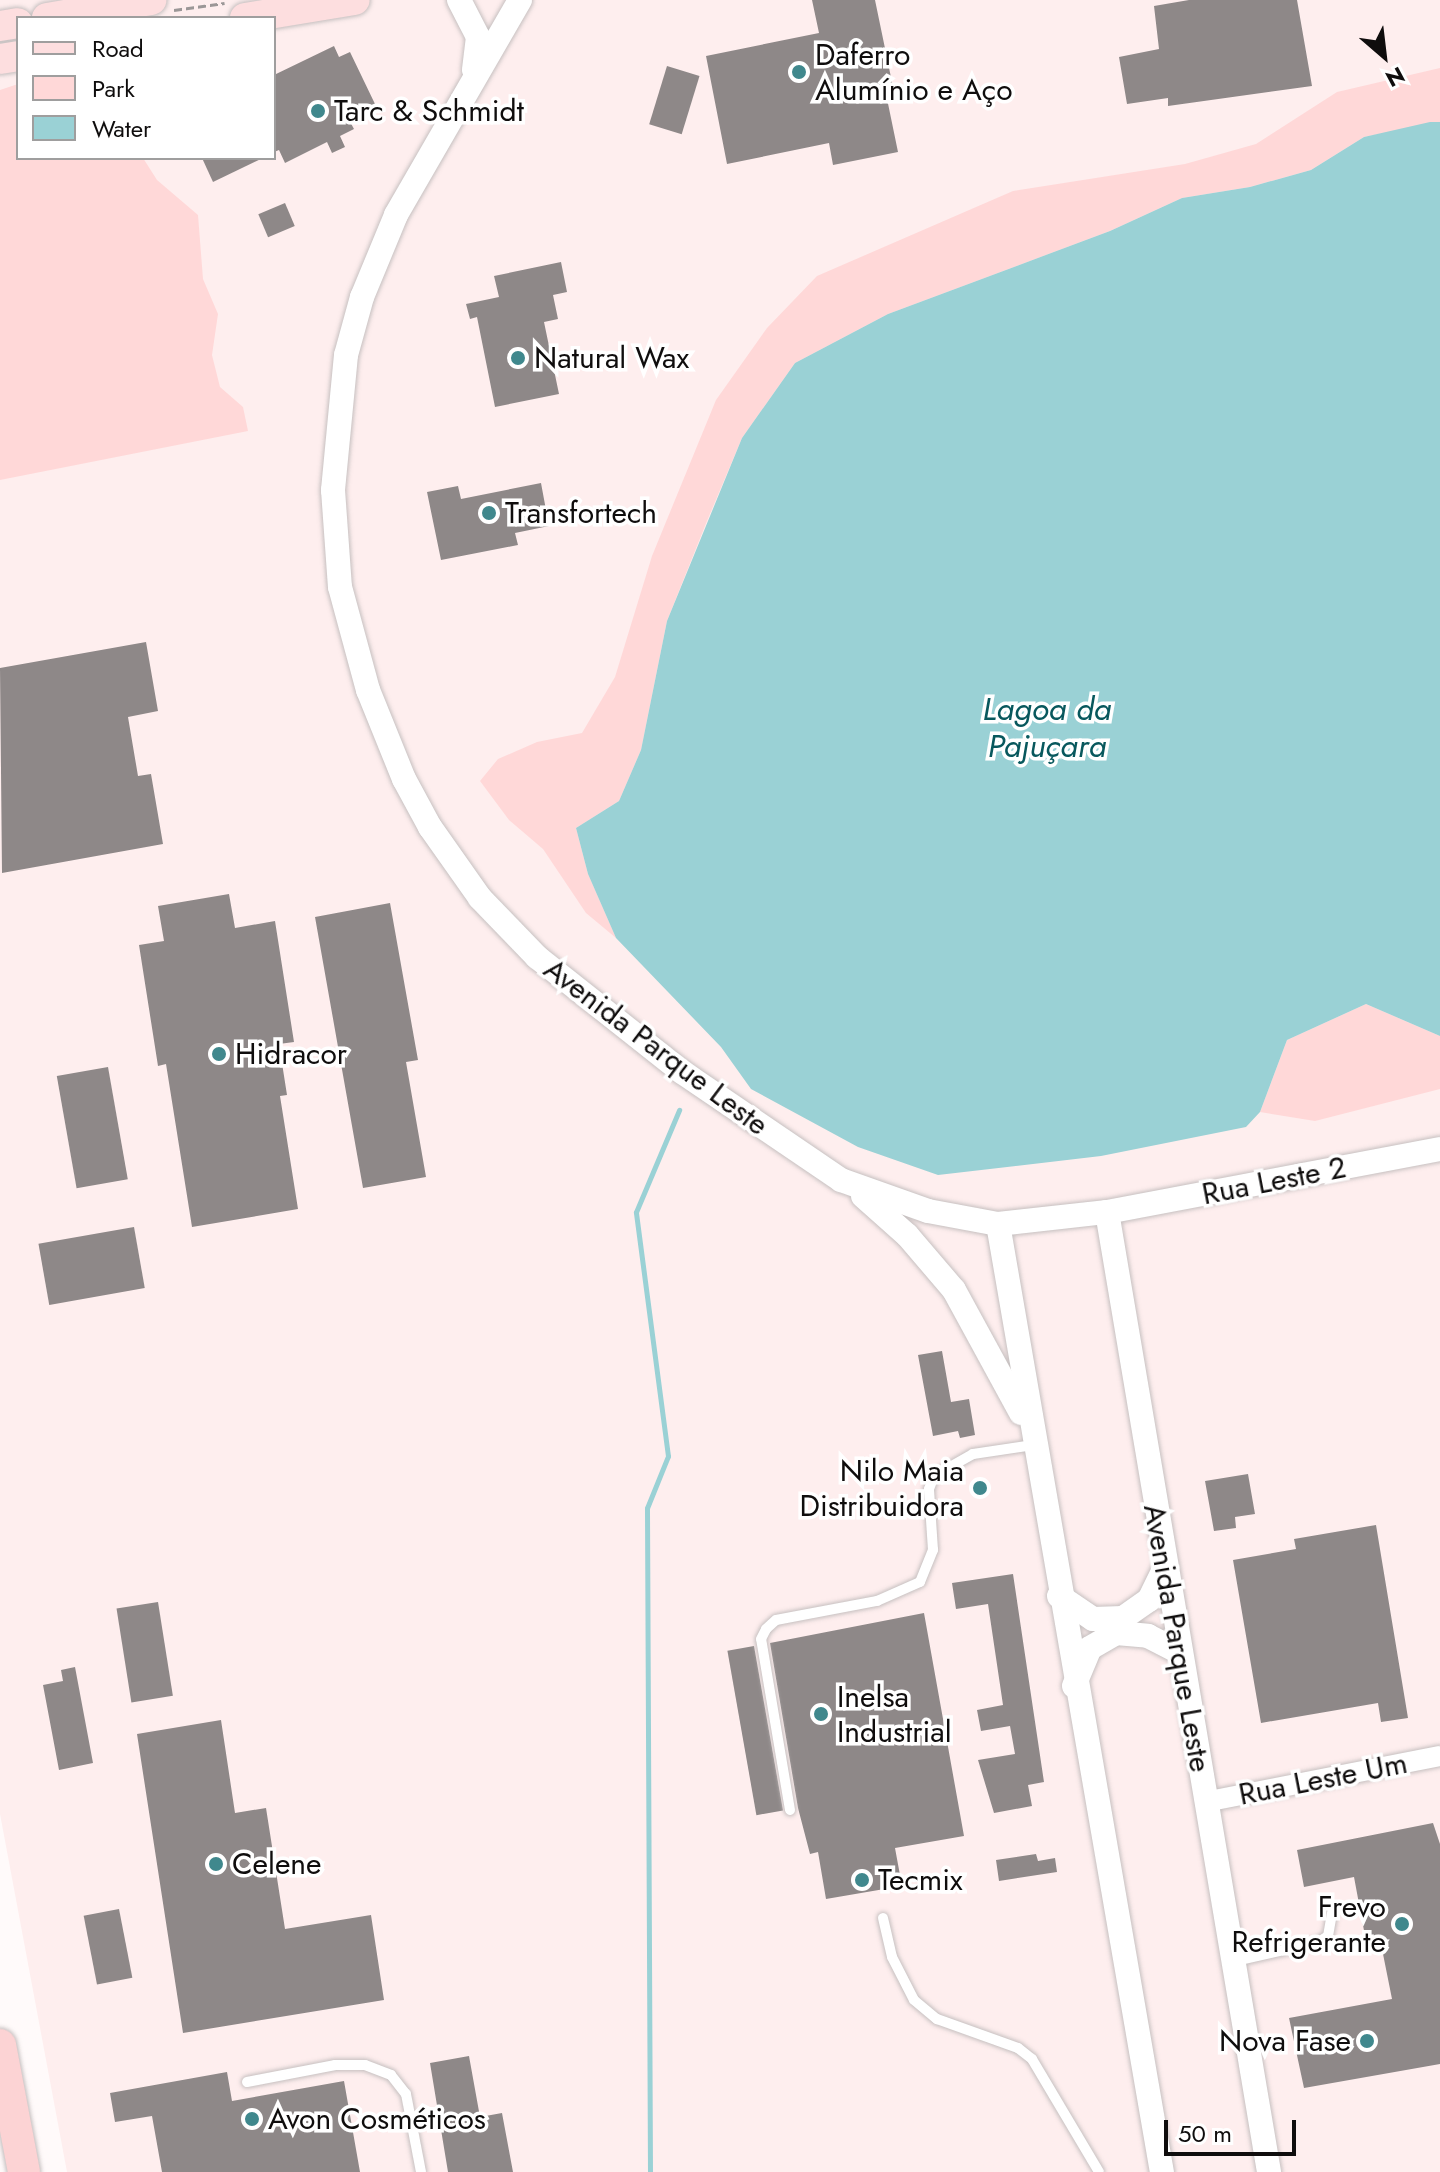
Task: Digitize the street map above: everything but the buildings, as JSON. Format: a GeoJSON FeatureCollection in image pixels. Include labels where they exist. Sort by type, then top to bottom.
{"type":"FeatureCollection","features":[{"type":"Feature","properties":{"kind":"highway"},"geometry":{"type":"LineString","coordinates":[[0,2045],[24,2172]]}},
{"type":"Feature","properties":{"kind":"main road"},"geometry":{"type":"LineString","coordinates":[[239,10],[355,0]]}},
{"type":"Feature","properties":{"kind":"main road"},"geometry":{"type":"LineString","coordinates":[[65,16],[156,6]]}},
{"type":"Feature","properties":{"kind":"street","name":"Avenida Parque Leste"},"geometry":{"type":"LineString","coordinates":[[459,0],[478,37],[473,80]]}},
{"type":"Feature","properties":{"kind":"street","name":"Avenida Parque Leste"},"geometry":{"type":"LineString","coordinates":[[520,0],[396,215],[362,297],[346,355],[333,531],[340,587],[368,690],[430,827],[506,927],[624,1029],[841,1180],[900,1203],[998,1224],[1107,1212],[1164,1569],[1269,2172]]}},
{"type":"Feature","properties":{"kind":"street","name":"Rua Leste 2"},"geometry":{"type":"LineString","coordinates":[[1107,1212],[1440,1149]]}},
{"type":"Feature","properties":{"kind":"street"},"geometry":{"type":"LineString","coordinates":[[841,1180],[907,1235],[954,1290],[1032,1441]]}},
{"type":"Feature","properties":{"kind":"street"},"geometry":{"type":"LineString","coordinates":[[998,1224],[1074,1686],[1162,2172]]}},
{"type":"Feature","properties":{"kind":"street"},"geometry":{"type":"LineString","coordinates":[[1059,1596],[1093,1619],[1123,1618],[1149,1600],[1164,1569]]}},
{"type":"Feature","properties":{"kind":"street"},"geometry":{"type":"LineString","coordinates":[[1074,1686],[1090,1648],[1116,1633],[1148,1636],[1178,1651]]}},
{"type":"Feature","properties":{"kind":"street","name":"Rua Leste Um"},"geometry":{"type":"LineString","coordinates":[[1205,1802],[1440,1756]]}},
{"type":"Feature","properties":{"kind":"lane"},"geometry":{"type":"LineString","coordinates":[[790,1810],[761,1639],[766,1629],[776,1620],[877,1601],[920,1582],[933,1550],[929,1489],[934,1476],[973,1454],[1032,1441]]}},
{"type":"Feature","properties":{"kind":"lane"},"geometry":{"type":"LineString","coordinates":[[1233,1962],[1319,1942],[1328,1936],[1333,1909]]}},
{"type":"Feature","properties":{"kind":"lane"},"geometry":{"type":"LineString","coordinates":[[883,1918],[892,1957],[914,2000],[937,2019],[1018,2048],[1032,2059],[1099,2172]]}},
{"type":"Feature","properties":{"kind":"lane"},"geometry":{"type":"LineString","coordinates":[[247,2082],[335,2065],[365,2065],[391,2075],[406,2094],[421,2172]]}},
{"type":"Feature","properties":{"kind":"path"},"geometry":{"type":"LineString","coordinates":[[156,6],[239,10]]}},
{"type":"Feature","properties":{"kind":"shaded area"},"geometry":{"type":"Polygon","coordinates":[[[0,0],[1440,0],[1440,2172],[67,2172],[0,1814],[0,0]]]}},
{"type":"Feature","properties":{"kind":"green space"},"geometry":{"type":"Polygon","coordinates":[[[1440,68],[1440,122],[1364,137],[1311,170],[1250,187],[1182,198],[1110,231],[888,314],[795,363],[742,438],[707,521],[667,621],[641,750],[619,801],[576,828],[588,874],[616,938],[586,913],[543,849],[509,820],[480,781],[498,759],[537,742],[582,733],[615,677],[652,556],[716,400],[767,328],[817,276],[1013,191],[1185,164],[1256,144],[1337,92],[1440,68]]]}},
{"type":"Feature","properties":{"kind":"green space"},"geometry":{"type":"Polygon","coordinates":[[[16,85],[16,160],[144,160],[157,180],[198,215],[203,279],[218,314],[212,355],[220,387],[243,407],[248,431],[0,480],[0,90],[16,85]]]}},
{"type":"Feature","properties":{"kind":"green space"},"geometry":{"type":"Polygon","coordinates":[[[1366,1004],[1440,1036],[1440,1089],[1315,1121],[1260,1112],[1287,1040],[1366,1004]]]}},
{"type":"Feature","properties":{"kind":"water","name":"Lagoa da Pajuçara"},"geometry":{"type":"Polygon","coordinates":[[[1440,122],[1440,1036],[1366,1004],[1287,1040],[1260,1112],[1246,1127],[1101,1156],[938,1175],[858,1147],[751,1089],[721,1047],[616,938],[588,874],[576,828],[619,801],[641,750],[667,621],[742,438],[795,363],[888,314],[1110,231],[1182,198],[1250,187],[1311,170],[1364,137],[1440,122]]]}},
{"type":"Feature","properties":{"kind":"waterway"},"geometry":{"type":"LineString","coordinates":[[650,2172],[647,1508],[668,1456],[636,1212],[679,1110]]}},
{"type":"Feature","properties":{"kind":"place","name":"Daferro Alumínio e Aço"},"geometry":{"type":"Point","coordinates":[799,72]}},
{"type":"Feature","properties":{"kind":"place","name":"Tarc & Schmidt"},"geometry":{"type":"Point","coordinates":[318,111]}},
{"type":"Feature","properties":{"kind":"place","name":"Natural Wax"},"geometry":{"type":"Point","coordinates":[518,358]}},
{"type":"Feature","properties":{"kind":"place","name":"Transfortech"},"geometry":{"type":"Point","coordinates":[489,513]}},
{"type":"Feature","properties":{"kind":"place","name":"Hidracor"},"geometry":{"type":"Point","coordinates":[219,1054]}},
{"type":"Feature","properties":{"kind":"place","name":"Nilo Maia Distribuidora"},"geometry":{"type":"Point","coordinates":[980,1488]}},
{"type":"Feature","properties":{"kind":"place","name":"Inelsa Industrial"},"geometry":{"type":"Point","coordinates":[821,1714]}},
{"type":"Feature","properties":{"kind":"place","name":"Celene"},"geometry":{"type":"Point","coordinates":[216,1864]}},
{"type":"Feature","properties":{"kind":"place","name":"Tecmix"},"geometry":{"type":"Point","coordinates":[862,1880]}},
{"type":"Feature","properties":{"kind":"place","name":"Frevo Refrigerante"},"geometry":{"type":"Point","coordinates":[1402,1924]}},
{"type":"Feature","properties":{"kind":"place","name":"Nova Fase"},"geometry":{"type":"Point","coordinates":[1367,2041]}},
{"type":"Feature","properties":{"kind":"place","name":"Avon Cosméticos"},"geometry":{"type":"Point","coordinates":[252,2119]}}]}
